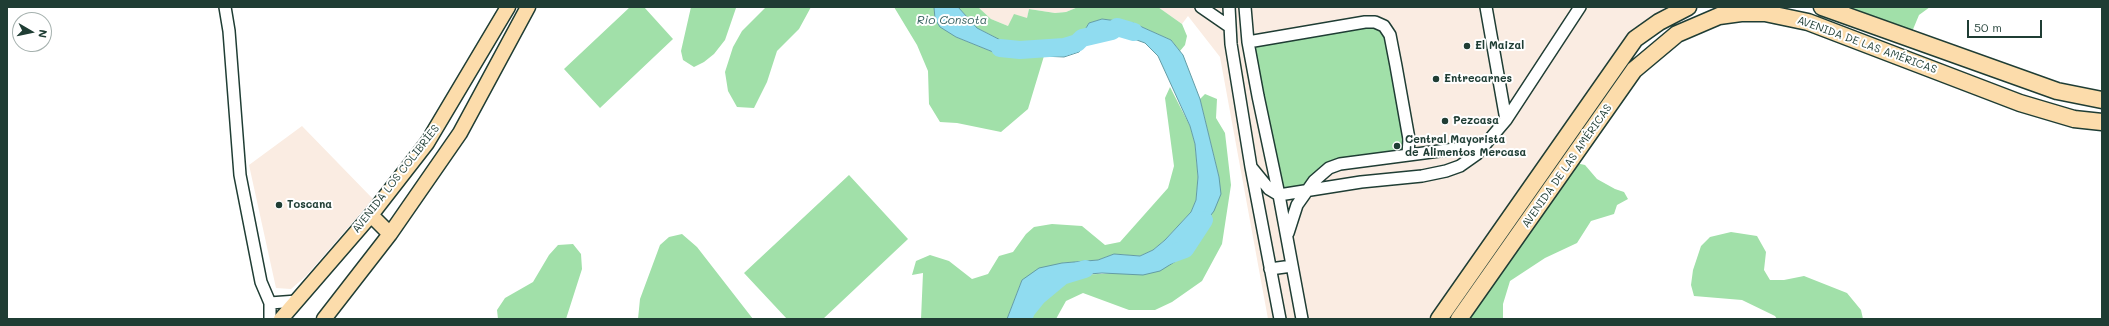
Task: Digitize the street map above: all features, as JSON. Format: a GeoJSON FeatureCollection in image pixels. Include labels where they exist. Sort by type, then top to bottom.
{"type":"FeatureCollection","features":[{"type":"Feature","properties":{"kind":"highway","name":"AVENIDA DE LAS AMÉRICAS"},"geometry":{"type":"LineString","coordinates":[[1439,319],[1635,39],[1659,22],[1688,7]]}},
{"type":"Feature","properties":{"kind":"highway","name":"AVENIDA DE LAS AMÉRICAS"},"geometry":{"type":"LineString","coordinates":[[1822,7],[2057,91],[2102,100]]}},
{"type":"Feature","properties":{"kind":"highway","name":"AVENIDA DE LAS AMÉRICAS"},"geometry":{"type":"LineString","coordinates":[[1458,319],[1634,70],[1677,34],[1719,16],[1741,13],[1765,13],[1808,22],[2020,103],[2074,119],[2102,122]]}},
{"type":"Feature","properties":{"kind":"main road","name":"AVENIDA LOS COLIBRÍES"},"geometry":{"type":"LineString","coordinates":[[281,319],[371,215],[427,143],[508,7]]}},
{"type":"Feature","properties":{"kind":"main road","name":"AVENIDA LOS COLIBRÍES"},"geometry":{"type":"LineString","coordinates":[[324,319],[390,234],[460,133],[528,7]]}},
{"type":"Feature","properties":{"kind":"main road"},"geometry":{"type":"LineString","coordinates":[[371,215],[390,234]]}},
{"type":"Feature","properties":{"kind":"street"},"geometry":{"type":"LineString","coordinates":[[225,7],[229,31],[240,175],[261,282],[270,303],[270,319]]}},
{"type":"Feature","properties":{"kind":"street"},"geometry":{"type":"LineString","coordinates":[[1201,7],[1230,27]]}},
{"type":"Feature","properties":{"kind":"street"},"geometry":{"type":"LineString","coordinates":[[1229,7],[1235,66],[1251,168],[1280,319]]}},
{"type":"Feature","properties":{"kind":"street"},"geometry":{"type":"LineString","coordinates":[[1245,7],[1248,42],[1302,319]]}},
{"type":"Feature","properties":{"kind":"street"},"geometry":{"type":"LineString","coordinates":[[1486,7],[1506,120]]}},
{"type":"Feature","properties":{"kind":"street"},"geometry":{"type":"LineString","coordinates":[[1251,168],[1269,189],[1279,195],[1446,172],[1469,161],[1506,120],[1578,9]]}},
{"type":"Feature","properties":{"kind":"street"},"geometry":{"type":"LineString","coordinates":[[1248,42],[1365,22],[1384,26],[1390,35],[1396,66],[1409,139],[1408,155]]}},
{"type":"Feature","properties":{"kind":"street"},"geometry":{"type":"LineString","coordinates":[[1235,66],[1248,42]]}},
{"type":"Feature","properties":{"kind":"street"},"geometry":{"type":"LineString","coordinates":[[1287,238],[1293,214],[1314,181],[1329,168],[1340,164],[1485,145]]}},
{"type":"Feature","properties":{"kind":"street"},"geometry":{"type":"LineString","coordinates":[[1279,195],[1314,181]]}},
{"type":"Feature","properties":{"kind":"street"},"geometry":{"type":"LineString","coordinates":[[1270,269],[1292,266]]}},
{"type":"Feature","properties":{"kind":"street"},"geometry":{"type":"LineString","coordinates":[[270,303],[297,301]]}},
{"type":"Feature","properties":{"kind":"shaded area"},"geometry":{"type":"Polygon","coordinates":[[[978,7],[1078,7],[1066,12],[1055,13],[1029,9],[1027,18],[1008,26],[991,19],[978,7]]]}},
{"type":"Feature","properties":{"kind":"shaded area","name":"Central Mayorista de Alimentos Mercasa"},"geometry":{"type":"Polygon","coordinates":[[[1158,7],[1664,7],[1665,19],[1647,30],[1439,319],[1268,319],[1220,57],[1188,16],[1182,24],[1158,7]]]}},
{"type":"Feature","properties":{"kind":"shaded area"},"geometry":{"type":"Polygon","coordinates":[[[302,126],[373,199],[306,276],[291,289],[276,288],[249,165],[302,126]]]}},
{"type":"Feature","properties":{"kind":"green space"},"geometry":{"type":"Polygon","coordinates":[[[630,7],[644,7],[673,39],[600,108],[564,69],[630,7]]]}},
{"type":"Feature","properties":{"kind":"green space"},"geometry":{"type":"Polygon","coordinates":[[[691,7],[736,8],[725,40],[714,54],[704,62],[694,67],[683,60],[681,51],[691,7]]]}},
{"type":"Feature","properties":{"kind":"green space"},"geometry":{"type":"Polygon","coordinates":[[[766,7],[811,7],[799,29],[777,51],[767,82],[754,108],[737,107],[728,91],[725,72],[733,47],[742,31],[766,7]]]}},
{"type":"Feature","properties":{"kind":"green space"},"geometry":{"type":"Polygon","coordinates":[[[894,7],[934,7],[935,19],[956,37],[998,54],[1044,56],[1028,109],[1001,132],[957,123],[940,122],[929,104],[928,71],[917,45],[894,7]]]}},
{"type":"Feature","properties":{"kind":"green space"},"geometry":{"type":"Polygon","coordinates":[[[958,7],[978,7],[991,19],[1008,26],[1014,14],[1027,18],[1029,9],[1055,13],[1066,12],[1078,7],[1158,7],[1182,24],[1187,36],[1185,45],[1180,51],[1171,40],[1133,23],[1102,19],[1089,23],[1077,43],[1064,47],[1020,50],[977,28],[958,7]]]}},
{"type":"Feature","properties":{"kind":"green space"},"geometry":{"type":"Polygon","coordinates":[[[1822,7],[1930,7],[1919,15],[1909,39],[1822,7]]]}},
{"type":"Feature","properties":{"kind":"green space"},"geometry":{"type":"Polygon","coordinates":[[[1384,26],[1408,155],[1340,164],[1314,181],[1279,195],[1248,42],[1332,27],[1384,26]]]}},
{"type":"Feature","properties":{"kind":"green space"},"geometry":{"type":"Polygon","coordinates":[[[1170,87],[1190,126],[1195,144],[1198,177],[1196,200],[1191,212],[1165,240],[1153,250],[1140,256],[1114,254],[1098,260],[1062,263],[1022,280],[1007,319],[921,319],[923,273],[912,275],[916,261],[930,255],[949,261],[972,279],[988,274],[999,256],[1013,252],[1026,234],[1034,227],[1052,224],[1082,226],[1105,245],[1120,242],[1168,188],[1174,166],[1165,98],[1170,87]]]}},
{"type":"Feature","properties":{"kind":"green space"},"geometry":{"type":"Polygon","coordinates":[[[1205,94],[1217,99],[1216,118],[1225,133],[1231,185],[1222,244],[1202,281],[1172,302],[1155,310],[1129,310],[1083,293],[1066,301],[1056,319],[1023,319],[1026,311],[1046,281],[1062,276],[1116,273],[1176,261],[1192,239],[1219,177],[1200,99],[1205,94]]]}},
{"type":"Feature","properties":{"kind":"green space"},"geometry":{"type":"Polygon","coordinates":[[[1571,162],[1585,165],[1597,179],[1615,189],[1624,192],[1628,199],[1617,205],[1614,214],[1591,221],[1577,243],[1545,258],[1510,281],[1503,304],[1503,319],[1463,319],[1571,162]]]}},
{"type":"Feature","properties":{"kind":"green space"},"geometry":{"type":"Polygon","coordinates":[[[849,175],[908,239],[823,319],[787,319],[744,273],[849,175]]]}},
{"type":"Feature","properties":{"kind":"green space"},"geometry":{"type":"Polygon","coordinates":[[[1731,232],[1757,236],[1766,252],[1764,270],[1770,280],[1784,280],[1804,276],[1847,293],[1861,310],[1863,319],[1777,319],[1775,316],[1742,300],[1694,296],[1691,285],[1693,270],[1701,246],[1710,237],[1731,232]]]}},
{"type":"Feature","properties":{"kind":"green space"},"geometry":{"type":"Polygon","coordinates":[[[682,234],[697,247],[753,319],[638,319],[640,299],[660,245],[669,237],[682,234]]]}},
{"type":"Feature","properties":{"kind":"green space"},"geometry":{"type":"Polygon","coordinates":[[[573,244],[581,254],[582,269],[566,319],[498,319],[497,310],[505,298],[533,282],[549,255],[558,245],[573,244]]]}},
{"type":"Feature","properties":{"kind":"water","name":"Rio Consota"},"geometry":{"type":"Polygon","coordinates":[[[934,7],[958,7],[977,28],[1020,50],[1064,47],[1077,43],[1089,23],[1102,19],[1133,23],[1171,40],[1183,55],[1200,99],[1219,177],[1221,194],[1214,211],[1176,261],[1160,271],[1143,275],[1102,273],[1062,276],[1046,281],[1026,311],[1023,319],[1007,319],[1022,280],[1039,268],[1062,263],[1098,260],[1114,254],[1140,256],[1153,250],[1165,240],[1191,212],[1196,200],[1198,177],[1195,144],[1190,126],[1158,56],[1145,43],[1112,31],[1100,34],[1089,41],[1079,52],[1064,57],[998,54],[956,37],[940,27],[935,19],[934,7]]]}},
{"type":"Feature","properties":{"kind":"waterway"},"geometry":{"type":"LineString","coordinates":[[1000,48],[1020,50],[1064,47],[1077,43],[1082,38],[1112,31],[1117,27],[1134,32]]}},
{"type":"Feature","properties":{"kind":"waterway"},"geometry":{"type":"LineString","coordinates":[[1163,257],[1185,249],[1204,220]]}},
{"type":"Feature","properties":{"kind":"waterway"},"geometry":{"type":"LineString","coordinates":[[1023,319],[1026,311],[1038,296],[1062,276],[1085,269]]}},
{"type":"Feature","properties":{"kind":"place","name":"El Maizal"},"geometry":{"type":"Point","coordinates":[1467,46]}},
{"type":"Feature","properties":{"kind":"place","name":"Entrecarnes"},"geometry":{"type":"Point","coordinates":[1436,79]}},
{"type":"Feature","properties":{"kind":"place","name":"Pezcasa"},"geometry":{"type":"Point","coordinates":[1445,121]}},
{"type":"Feature","properties":{"kind":"place","name":"Central Mayorista de Alimentos Mercasa"},"geometry":{"type":"Point","coordinates":[1397,146]}},
{"type":"Feature","properties":{"kind":"place","name":"Toscana"},"geometry":{"type":"Point","coordinates":[279,205]}}]}
